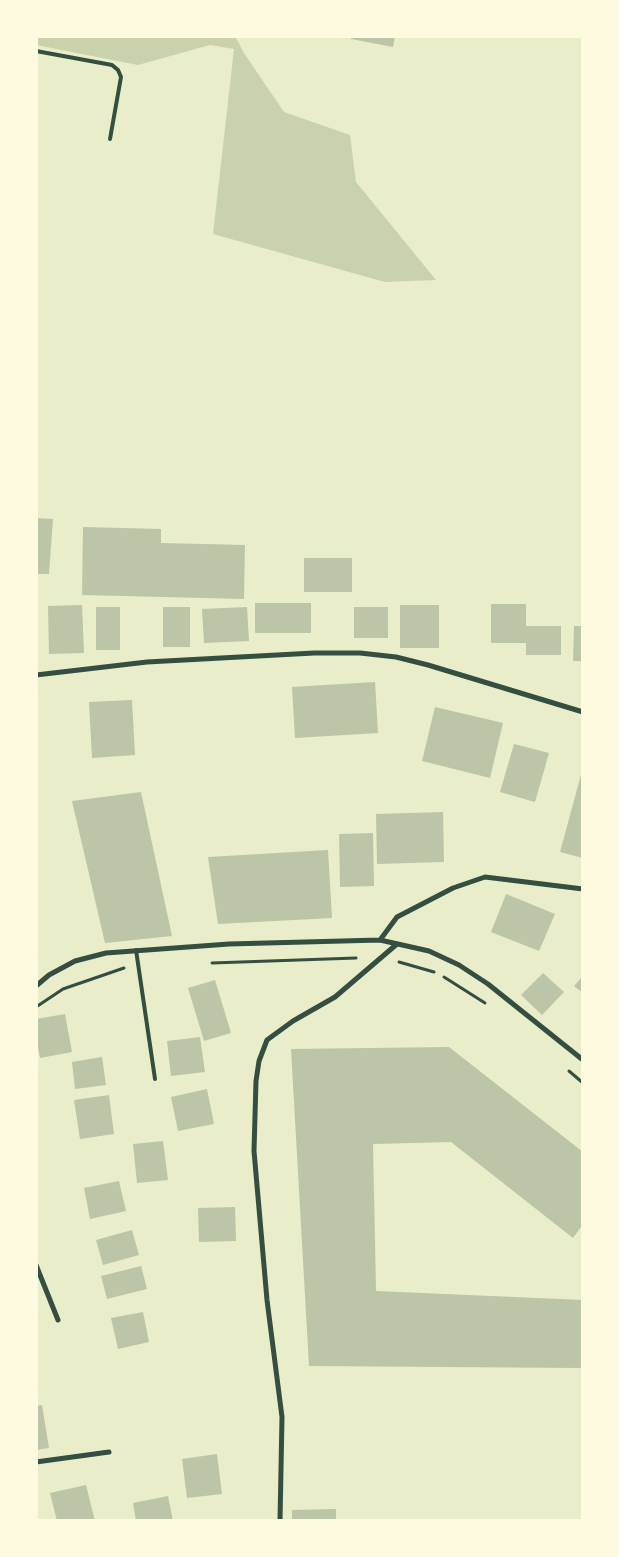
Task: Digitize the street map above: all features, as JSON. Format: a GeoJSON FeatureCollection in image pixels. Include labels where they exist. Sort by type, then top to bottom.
{"type":"FeatureCollection","features":[{"type":"Feature","properties":{"kind":"street"},"geometry":{"type":"LineString","coordinates":[[36,675],[147,662],[314,653],[360,653],[396,657],[428,665],[583,712]]}},
{"type":"Feature","properties":{"kind":"street"},"geometry":{"type":"LineString","coordinates":[[380,940],[397,918],[453,888],[485,877],[583,889]]}},
{"type":"Feature","properties":{"kind":"street"},"geometry":{"type":"LineString","coordinates":[[36,986],[49,975],[74,960],[106,953],[229,944],[380,940],[429,951],[459,965],[488,984],[583,1060]]}},
{"type":"Feature","properties":{"kind":"street"},"geometry":{"type":"LineString","coordinates":[[280,1521],[282,1417],[267,1300],[254,1151],[256,1081],[259,1061],[267,1040],[293,1020],[335,997],[397,944]]}},
{"type":"Feature","properties":{"kind":"street"},"geometry":{"type":"LineString","coordinates":[[36,1265],[58,1320]]}},
{"type":"Feature","properties":{"kind":"street"},"geometry":{"type":"LineString","coordinates":[[36,1462],[109,1452]]}},
{"type":"Feature","properties":{"kind":"lane"},"geometry":{"type":"LineString","coordinates":[[36,52],[112,65],[118,70],[121,77],[110,139]]}},
{"type":"Feature","properties":{"kind":"lane"},"geometry":{"type":"LineString","coordinates":[[136,950],[155,1079]]}},
{"type":"Feature","properties":{"kind":"path"},"geometry":{"type":"LineString","coordinates":[[204,963],[381,958],[439,973],[489,1006]]}},
{"type":"Feature","properties":{"kind":"path"},"geometry":{"type":"LineString","coordinates":[[36,1007],[63,989],[138,964]]}},
{"type":"Feature","properties":{"kind":"path"},"geometry":{"type":"LineString","coordinates":[[562,1065],[583,1083]]}},
{"type":"Feature","properties":{"kind":"green space"},"geometry":{"type":"Polygon","coordinates":[[[36,36],[235,36],[244,53],[284,112],[350,135],[356,182],[436,280],[385,282],[213,234],[234,49],[210,45],[138,65],[36,45],[36,36]]]}},
{"type":"Feature","properties":{"kind":"building"},"geometry":{"type":"Polygon","coordinates":[[[351,36],[395,36],[393,47],[351,39],[351,36]]]}},
{"type":"Feature","properties":{"kind":"building"},"geometry":{"type":"Polygon","coordinates":[[[36,518],[53,519],[49,574],[36,574],[36,518]]]}},
{"type":"Feature","properties":{"kind":"building"},"geometry":{"type":"Polygon","coordinates":[[[83,527],[161,529],[161,543],[245,545],[244,599],[82,595],[83,527]]]}},
{"type":"Feature","properties":{"kind":"building"},"geometry":{"type":"Polygon","coordinates":[[[304,558],[352,558],[352,592],[304,592],[304,558]]]}},
{"type":"Feature","properties":{"kind":"building"},"geometry":{"type":"Polygon","coordinates":[[[255,603],[311,603],[311,633],[255,633],[255,603]]]}},
{"type":"Feature","properties":{"kind":"building"},"geometry":{"type":"Polygon","coordinates":[[[491,604],[526,604],[526,626],[561,626],[561,655],[526,655],[526,643],[491,643],[491,604]]]}},
{"type":"Feature","properties":{"kind":"building"},"geometry":{"type":"Polygon","coordinates":[[[82,605],[84,653],[49,654],[48,606],[82,605]]]}},
{"type":"Feature","properties":{"kind":"building"},"geometry":{"type":"Polygon","coordinates":[[[400,605],[439,605],[439,648],[400,648],[400,605]]]}},
{"type":"Feature","properties":{"kind":"building"},"geometry":{"type":"Polygon","coordinates":[[[96,607],[120,607],[120,650],[96,650],[96,607]]]}},
{"type":"Feature","properties":{"kind":"building"},"geometry":{"type":"Polygon","coordinates":[[[163,607],[190,607],[190,647],[163,647],[163,607]]]}},
{"type":"Feature","properties":{"kind":"building"},"geometry":{"type":"Polygon","coordinates":[[[247,607],[249,641],[204,643],[202,609],[247,607]]]}},
{"type":"Feature","properties":{"kind":"building"},"geometry":{"type":"Polygon","coordinates":[[[354,607],[388,607],[388,638],[354,638],[354,607]]]}},
{"type":"Feature","properties":{"kind":"building"},"geometry":{"type":"Polygon","coordinates":[[[574,626],[583,626],[583,661],[573,661],[574,626]]]}},
{"type":"Feature","properties":{"kind":"building"},"geometry":{"type":"Polygon","coordinates":[[[375,682],[378,733],[295,738],[292,687],[375,682]]]}},
{"type":"Feature","properties":{"kind":"building"},"geometry":{"type":"Polygon","coordinates":[[[132,700],[135,755],[92,758],[89,702],[132,700]]]}},
{"type":"Feature","properties":{"kind":"building"},"geometry":{"type":"Polygon","coordinates":[[[435,707],[503,723],[490,778],[422,761],[435,707]]]}},
{"type":"Feature","properties":{"kind":"building"},"geometry":{"type":"Polygon","coordinates":[[[514,744],[549,753],[535,802],[500,792],[514,744]]]}},
{"type":"Feature","properties":{"kind":"building"},"geometry":{"type":"Polygon","coordinates":[[[583,771],[583,858],[560,852],[583,771]]]}},
{"type":"Feature","properties":{"kind":"building"},"geometry":{"type":"Polygon","coordinates":[[[141,792],[172,936],[105,943],[72,801],[141,792]]]}},
{"type":"Feature","properties":{"kind":"building"},"geometry":{"type":"Polygon","coordinates":[[[443,812],[444,862],[377,864],[376,814],[443,812]]]}},
{"type":"Feature","properties":{"kind":"building"},"geometry":{"type":"Polygon","coordinates":[[[373,833],[374,886],[340,887],[339,834],[373,833]]]}},
{"type":"Feature","properties":{"kind":"building"},"geometry":{"type":"Polygon","coordinates":[[[328,850],[332,918],[218,924],[208,857],[328,850]]]}},
{"type":"Feature","properties":{"kind":"building"},"geometry":{"type":"Polygon","coordinates":[[[506,894],[555,914],[539,951],[491,932],[506,894]]]}},
{"type":"Feature","properties":{"kind":"building"},"geometry":{"type":"Polygon","coordinates":[[[543,973],[564,992],[542,1015],[521,995],[543,973]]]}},
{"type":"Feature","properties":{"kind":"building"},"geometry":{"type":"Polygon","coordinates":[[[583,976],[583,993],[574,986],[583,976]]]}},
{"type":"Feature","properties":{"kind":"building"},"geometry":{"type":"Polygon","coordinates":[[[215,980],[231,1033],[204,1041],[188,988],[215,980]]]}},
{"type":"Feature","properties":{"kind":"building"},"geometry":{"type":"Polygon","coordinates":[[[65,1014],[72,1052],[40,1058],[36,1037],[36,1019],[65,1014]]]}},
{"type":"Feature","properties":{"kind":"building"},"geometry":{"type":"Polygon","coordinates":[[[200,1037],[205,1072],[171,1076],[167,1041],[200,1037]]]}},
{"type":"Feature","properties":{"kind":"building"},"geometry":{"type":"Polygon","coordinates":[[[449,1047],[583,1152],[583,1224],[573,1238],[451,1142],[373,1144],[376,1291],[583,1300],[583,1368],[309,1366],[291,1049],[449,1047]]]}},
{"type":"Feature","properties":{"kind":"building"},"geometry":{"type":"Polygon","coordinates":[[[102,1057],[106,1085],[75,1089],[72,1062],[102,1057]]]}},
{"type":"Feature","properties":{"kind":"building"},"geometry":{"type":"Polygon","coordinates":[[[207,1089],[214,1124],[178,1131],[171,1097],[207,1089]]]}},
{"type":"Feature","properties":{"kind":"building"},"geometry":{"type":"Polygon","coordinates":[[[109,1095],[114,1134],[80,1139],[74,1100],[109,1095]]]}},
{"type":"Feature","properties":{"kind":"building"},"geometry":{"type":"Polygon","coordinates":[[[163,1141],[168,1180],[137,1183],[133,1144],[163,1141]]]}},
{"type":"Feature","properties":{"kind":"building"},"geometry":{"type":"Polygon","coordinates":[[[119,1181],[126,1211],[90,1219],[84,1188],[119,1181]]]}},
{"type":"Feature","properties":{"kind":"building"},"geometry":{"type":"Polygon","coordinates":[[[235,1207],[236,1241],[199,1242],[198,1208],[235,1207]]]}},
{"type":"Feature","properties":{"kind":"building"},"geometry":{"type":"Polygon","coordinates":[[[132,1230],[139,1255],[103,1265],[96,1240],[132,1230]]]}},
{"type":"Feature","properties":{"kind":"building"},"geometry":{"type":"Polygon","coordinates":[[[141,1266],[147,1289],[107,1299],[101,1276],[141,1266]]]}},
{"type":"Feature","properties":{"kind":"building"},"geometry":{"type":"Polygon","coordinates":[[[143,1312],[149,1342],[118,1349],[111,1318],[143,1312]]]}},
{"type":"Feature","properties":{"kind":"building"},"geometry":{"type":"Polygon","coordinates":[[[42,1405],[49,1448],[36,1450],[36,1406],[42,1405]]]}},
{"type":"Feature","properties":{"kind":"building"},"geometry":{"type":"Polygon","coordinates":[[[217,1454],[222,1494],[187,1498],[182,1459],[217,1454]]]}},
{"type":"Feature","properties":{"kind":"building"},"geometry":{"type":"Polygon","coordinates":[[[86,1485],[95,1521],[57,1521],[50,1493],[86,1485]]]}},
{"type":"Feature","properties":{"kind":"building"},"geometry":{"type":"Polygon","coordinates":[[[168,1496],[173,1521],[136,1521],[133,1503],[168,1496]]]}},
{"type":"Feature","properties":{"kind":"building"},"geometry":{"type":"Polygon","coordinates":[[[336,1509],[336,1521],[292,1521],[292,1510],[336,1509]]]}}]}
